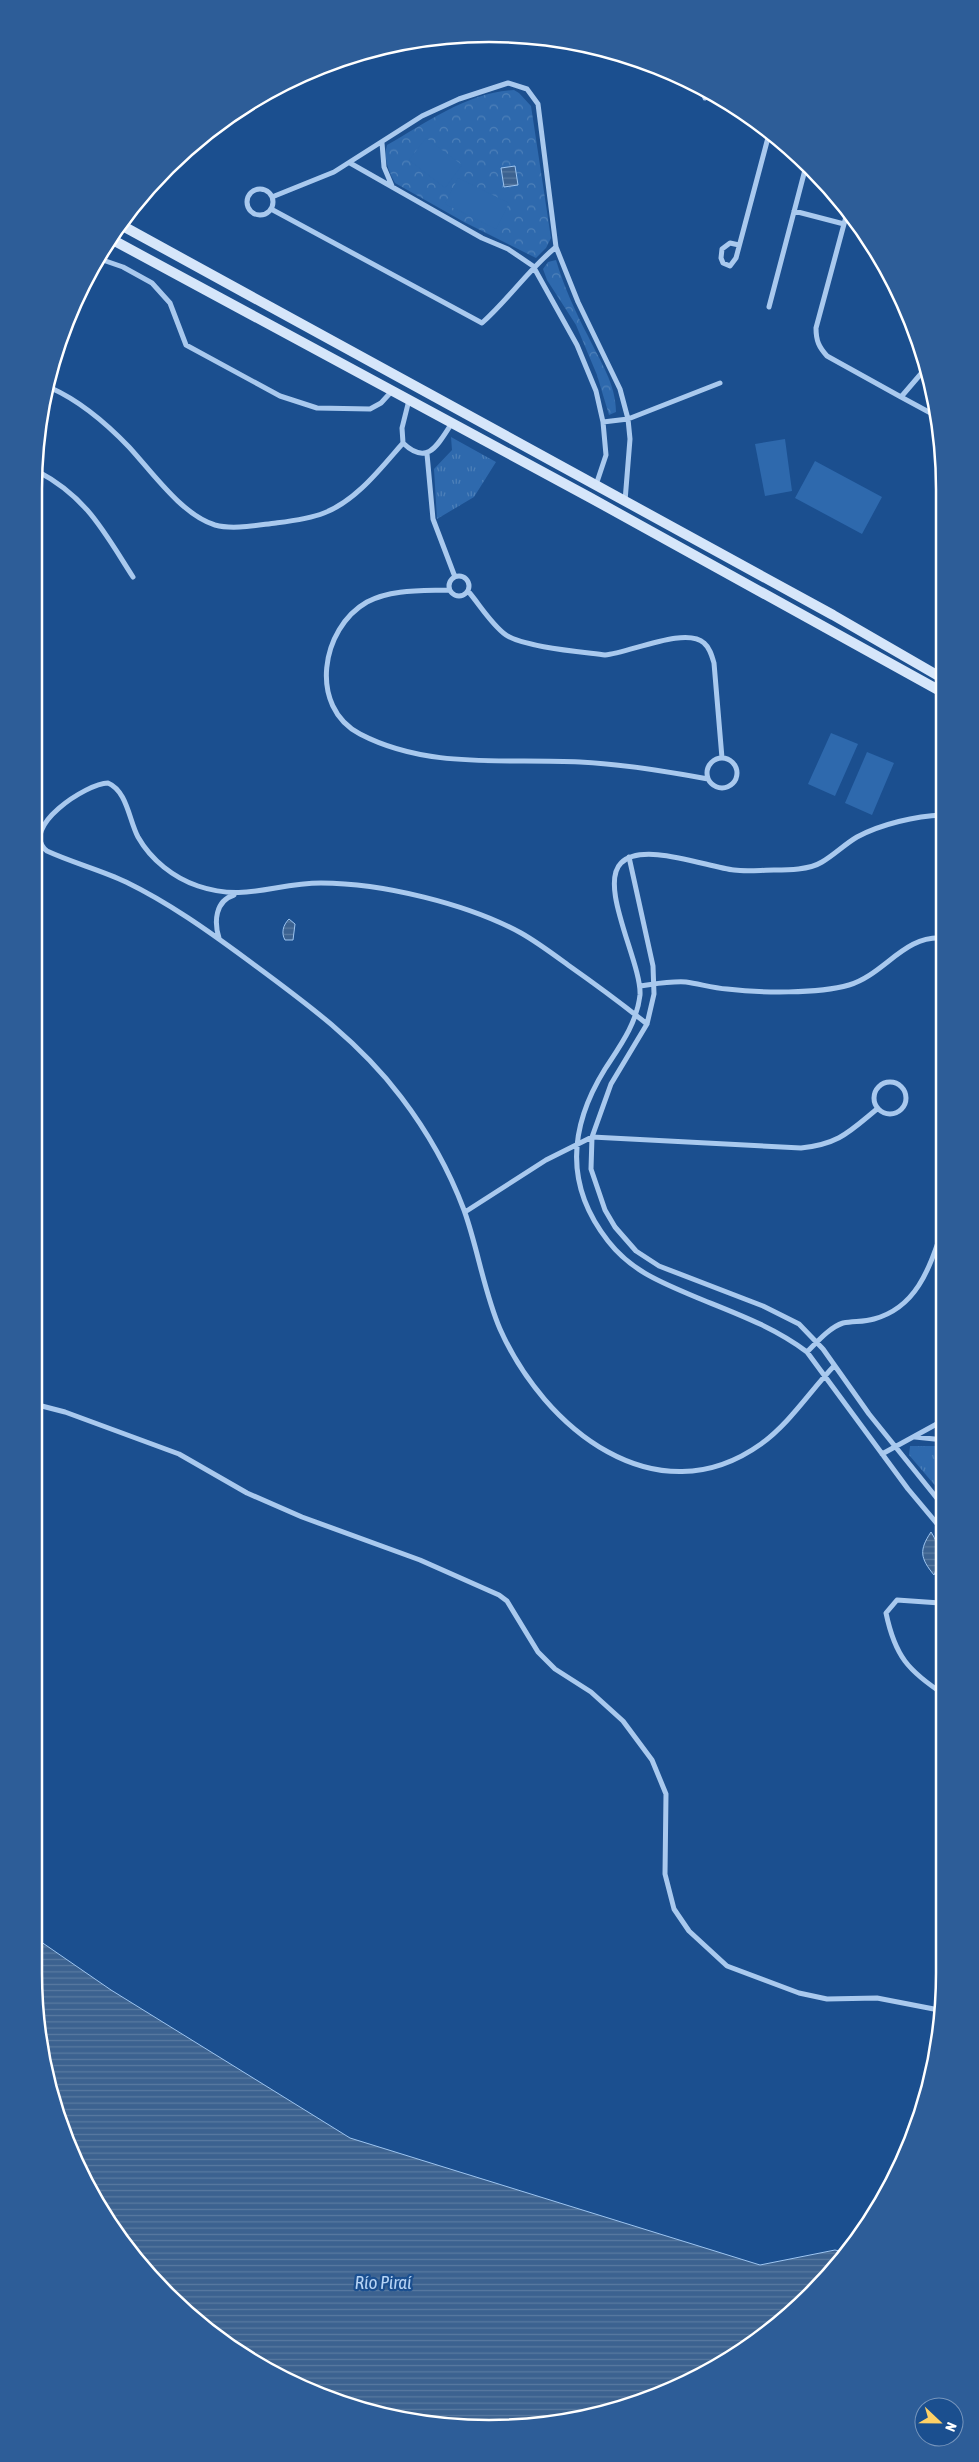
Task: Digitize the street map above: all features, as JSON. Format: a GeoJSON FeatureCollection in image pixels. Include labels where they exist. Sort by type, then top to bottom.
{"type":"FeatureCollection","features":[{"type":"Feature","properties":{"kind":"main road"},"geometry":{"type":"LineString","coordinates":[[127,228],[833,615],[936,675]]}},
{"type":"Feature","properties":{"kind":"main road"},"geometry":{"type":"LineString","coordinates":[[117,242],[393,390],[936,689]]}},
{"type":"Feature","properties":{"kind":"main road"},"geometry":{"type":"LineString","coordinates":[[589,497],[596,485]]}},
{"type":"Feature","properties":{"kind":"street"},"geometry":{"type":"LineString","coordinates":[[272,197],[350,163],[422,116],[459,99],[508,83],[527,90],[538,104],[556,247],[578,302],[620,389],[628,419],[630,439],[625,501]]}},
{"type":"Feature","properties":{"kind":"street"},"geometry":{"type":"LineString","coordinates":[[739,245],[730,243],[722,249],[720,258],[724,263],[730,266],[736,258],[768,140]]}},
{"type":"Feature","properties":{"kind":"street"},"geometry":{"type":"LineString","coordinates":[[382,143],[384,167],[392,187]]}},
{"type":"Feature","properties":{"kind":"street"},"geometry":{"type":"LineString","coordinates":[[350,163],[482,238],[508,249],[533,266],[577,345],[596,391],[603,422],[606,455],[596,485]]}},
{"type":"Feature","properties":{"kind":"street"},"geometry":{"type":"LineString","coordinates":[[769,307],[804,172]]}},
{"type":"Feature","properties":{"kind":"street"},"geometry":{"type":"LineString","coordinates":[[260,189],[268,191],[272,197],[271,209],[264,214],[255,214],[248,209],[247,200],[251,192],[260,189]]}},
{"type":"Feature","properties":{"kind":"street"},"geometry":{"type":"LineString","coordinates":[[271,209],[482,323],[502,305],[533,266],[556,247]]}},
{"type":"Feature","properties":{"kind":"street"},"geometry":{"type":"LineString","coordinates":[[794,211],[844,224]]}},
{"type":"Feature","properties":{"kind":"street"},"geometry":{"type":"LineString","coordinates":[[845,219],[816,328],[816,339],[820,348],[827,356],[930,413]]}},
{"type":"Feature","properties":{"kind":"street"},"geometry":{"type":"LineString","coordinates":[[105,261],[152,283],[170,303],[186,345],[280,396],[317,408],[370,409],[381,403],[393,390]]}},
{"type":"Feature","properties":{"kind":"street"},"geometry":{"type":"LineString","coordinates":[[901,397],[921,374]]}},
{"type":"Feature","properties":{"kind":"street"},"geometry":{"type":"LineString","coordinates":[[603,422],[628,419],[720,383]]}},
{"type":"Feature","properties":{"kind":"street"},"geometry":{"type":"LineString","coordinates":[[54,390],[78,402],[104,423],[190,512],[217,526],[267,524],[305,519],[326,513],[348,499],[374,475],[403,443],[402,428],[409,400]]}},
{"type":"Feature","properties":{"kind":"street"},"geometry":{"type":"LineString","coordinates":[[403,443],[419,454],[427,454],[437,446],[452,423]]}},
{"type":"Feature","properties":{"kind":"street"},"geometry":{"type":"LineString","coordinates":[[427,454],[433,519],[456,577]]}},
{"type":"Feature","properties":{"kind":"street"},"geometry":{"type":"LineString","coordinates":[[43,475],[71,493],[93,515],[133,577]]}},
{"type":"Feature","properties":{"kind":"street"},"geometry":{"type":"LineString","coordinates":[[449,590],[450,582],[456,577]]}},
{"type":"Feature","properties":{"kind":"street"},"geometry":{"type":"LineString","coordinates":[[456,577],[466,580],[468,591],[493,623],[507,636],[521,641],[605,655],[619,654],[679,637],[702,641],[710,650],[714,664],[722,758]]}},
{"type":"Feature","properties":{"kind":"street"},"geometry":{"type":"LineString","coordinates":[[468,591],[458,596],[449,590],[404,591],[384,596],[367,602],[346,622],[336,635],[328,655],[326,670],[330,701],[346,725],[360,734],[388,746],[427,757],[472,761],[578,762],[623,765],[708,779],[719,788],[733,784],[737,775],[735,765],[722,758]]}},
{"type":"Feature","properties":{"kind":"street"},"geometry":{"type":"LineString","coordinates":[[708,779],[709,765],[722,758]]}},
{"type":"Feature","properties":{"kind":"street"},"geometry":{"type":"LineString","coordinates":[[42,825],[49,817],[91,786],[108,783],[117,789],[138,837],[148,852],[170,873],[198,886],[236,894]]}},
{"type":"Feature","properties":{"kind":"street"},"geometry":{"type":"LineString","coordinates":[[936,816],[890,825],[859,836],[822,862],[806,867],[782,870],[737,871],[654,854],[629,857],[619,864],[614,883],[640,986],[636,1016],[595,1085],[578,1128],[575,1144],[577,1174],[584,1199],[594,1220],[619,1254],[652,1279],[756,1322],[793,1341],[807,1352],[908,1489],[936,1522]]}},
{"type":"Feature","properties":{"kind":"street"},"geometry":{"type":"LineString","coordinates":[[42,847],[47,851],[124,881],[189,917],[303,1000],[360,1048],[402,1097],[431,1141],[449,1174],[465,1212],[493,1311],[501,1331],[531,1384],[560,1419],[596,1446],[618,1459],[671,1471],[699,1470],[736,1458],[760,1445],[780,1429],[834,1366]]}},
{"type":"Feature","properties":{"kind":"street"},"geometry":{"type":"LineString","coordinates":[[629,857],[653,966],[653,1004],[647,1024],[611,1084],[592,1136],[592,1169],[597,1192],[615,1228],[636,1251],[673,1273],[763,1306],[799,1324],[818,1342],[834,1366],[936,1497]]}},
{"type":"Feature","properties":{"kind":"street"},"geometry":{"type":"LineString","coordinates":[[219,939],[216,924],[219,908],[228,897],[236,894],[296,885],[329,883],[380,888],[440,902],[488,918],[521,933],[647,1024]]}},
{"type":"Feature","properties":{"kind":"street"},"geometry":{"type":"LineString","coordinates":[[640,986],[685,982],[727,989],[774,992],[849,985],[885,966],[899,952],[914,943],[936,937]]}},
{"type":"Feature","properties":{"kind":"street"},"geometry":{"type":"LineString","coordinates":[[890,1082],[903,1088],[906,1102],[903,1109],[890,1115],[877,1109],[874,1102],[877,1088],[890,1082]]}},
{"type":"Feature","properties":{"kind":"street"},"geometry":{"type":"LineString","coordinates":[[465,1212],[546,1160],[592,1136],[801,1148],[823,1146],[838,1140],[877,1109]]}},
{"type":"Feature","properties":{"kind":"street"},"geometry":{"type":"LineString","coordinates":[[807,1352],[841,1324],[875,1319],[892,1312],[909,1300],[922,1283],[936,1246]]}},
{"type":"Feature","properties":{"kind":"street"},"geometry":{"type":"LineString","coordinates":[[42,1406],[65,1412],[179,1454],[247,1493],[286,1510],[420,1560],[499,1595],[507,1601],[538,1652],[555,1669],[591,1692],[623,1721],[652,1760],[666,1794],[664,1874],[674,1909],[689,1932],[727,1966],[799,1993],[827,1999],[877,1998],[935,2009]]}},
{"type":"Feature","properties":{"kind":"street"},"geometry":{"type":"LineString","coordinates":[[882,1454],[936,1425]]}},
{"type":"Feature","properties":{"kind":"street"},"geometry":{"type":"LineString","coordinates":[[914,1437],[936,1439]]}},
{"type":"Feature","properties":{"kind":"street"},"geometry":{"type":"LineString","coordinates":[[936,1604],[897,1600],[886,1613],[891,1637],[900,1657],[916,1674],[936,1689]]}},
{"type":"Feature","properties":{"kind":"green space"},"geometry":{"type":"Polygon","coordinates":[[[514,90],[531,106],[551,238],[546,248],[536,258],[464,222],[395,183],[386,160],[387,145],[432,118],[480,96],[514,90]]]}},
{"type":"Feature","properties":{"kind":"green space"},"geometry":{"type":"Polygon","coordinates":[[[426,138],[462,165],[445,188],[409,160],[426,138]]]}},
{"type":"Feature","properties":{"kind":"green space"},"geometry":{"type":"Polygon","coordinates":[[[458,178],[509,203],[496,229],[445,204],[458,178]]]}},
{"type":"Feature","properties":{"kind":"green space"},"geometry":{"type":"Polygon","coordinates":[[[556,260],[574,308],[610,382],[616,412],[609,415],[597,375],[576,325],[547,280],[543,269],[548,262],[556,260]]]}},
{"type":"Feature","properties":{"kind":"green space"},"geometry":{"type":"Polygon","coordinates":[[[451,437],[496,462],[474,497],[437,519],[434,469],[452,450],[451,437]]]}},
{"type":"Feature","properties":{"kind":"green space"},"geometry":{"type":"Polygon","coordinates":[[[785,439],[792,491],[765,496],[755,444],[785,439]]]}},
{"type":"Feature","properties":{"kind":"green space"},"geometry":{"type":"Polygon","coordinates":[[[815,461],[882,497],[862,534],[795,498],[815,461]]]}},
{"type":"Feature","properties":{"kind":"green space"},"geometry":{"type":"Polygon","coordinates":[[[831,733],[858,744],[835,796],[808,784],[831,733]]]}},
{"type":"Feature","properties":{"kind":"green space"},"geometry":{"type":"Polygon","coordinates":[[[867,752],[894,763],[872,815],[845,803],[867,752]]]}},
{"type":"Feature","properties":{"kind":"green space"},"geometry":{"type":"Polygon","coordinates":[[[910,1446],[936,1446],[936,1487],[909,1455],[910,1446]]]}},
{"type":"Feature","properties":{"kind":"water"},"geometry":{"type":"Polygon","coordinates":[[[515,166],[518,185],[504,187],[501,168],[515,166]]]}},
{"type":"Feature","properties":{"kind":"water"},"geometry":{"type":"Polygon","coordinates":[[[289,919],[295,924],[293,940],[285,940],[283,935],[284,926],[289,919]]]}},
{"type":"Feature","properties":{"kind":"water"},"geometry":{"type":"Polygon","coordinates":[[[931,1532],[936,1541],[936,1569],[934,1575],[924,1559],[924,1544],[931,1532]]]}},
{"type":"Feature","properties":{"kind":"water","name":"Río Piraí"},"geometry":{"type":"Polygon","coordinates":[[[42,1943],[111,1990],[350,2138],[760,2265],[835,2250],[839,2251],[806,2289],[762,2327],[713,2360],[633,2396],[577,2411],[548,2416],[490,2420],[431,2416],[402,2411],[346,2396],[266,2360],[217,2327],[173,2289],[135,2245],[118,2221],[102,2196],[77,2144],[58,2088],[46,2031],[43,2002],[42,1943]]]}}]}
